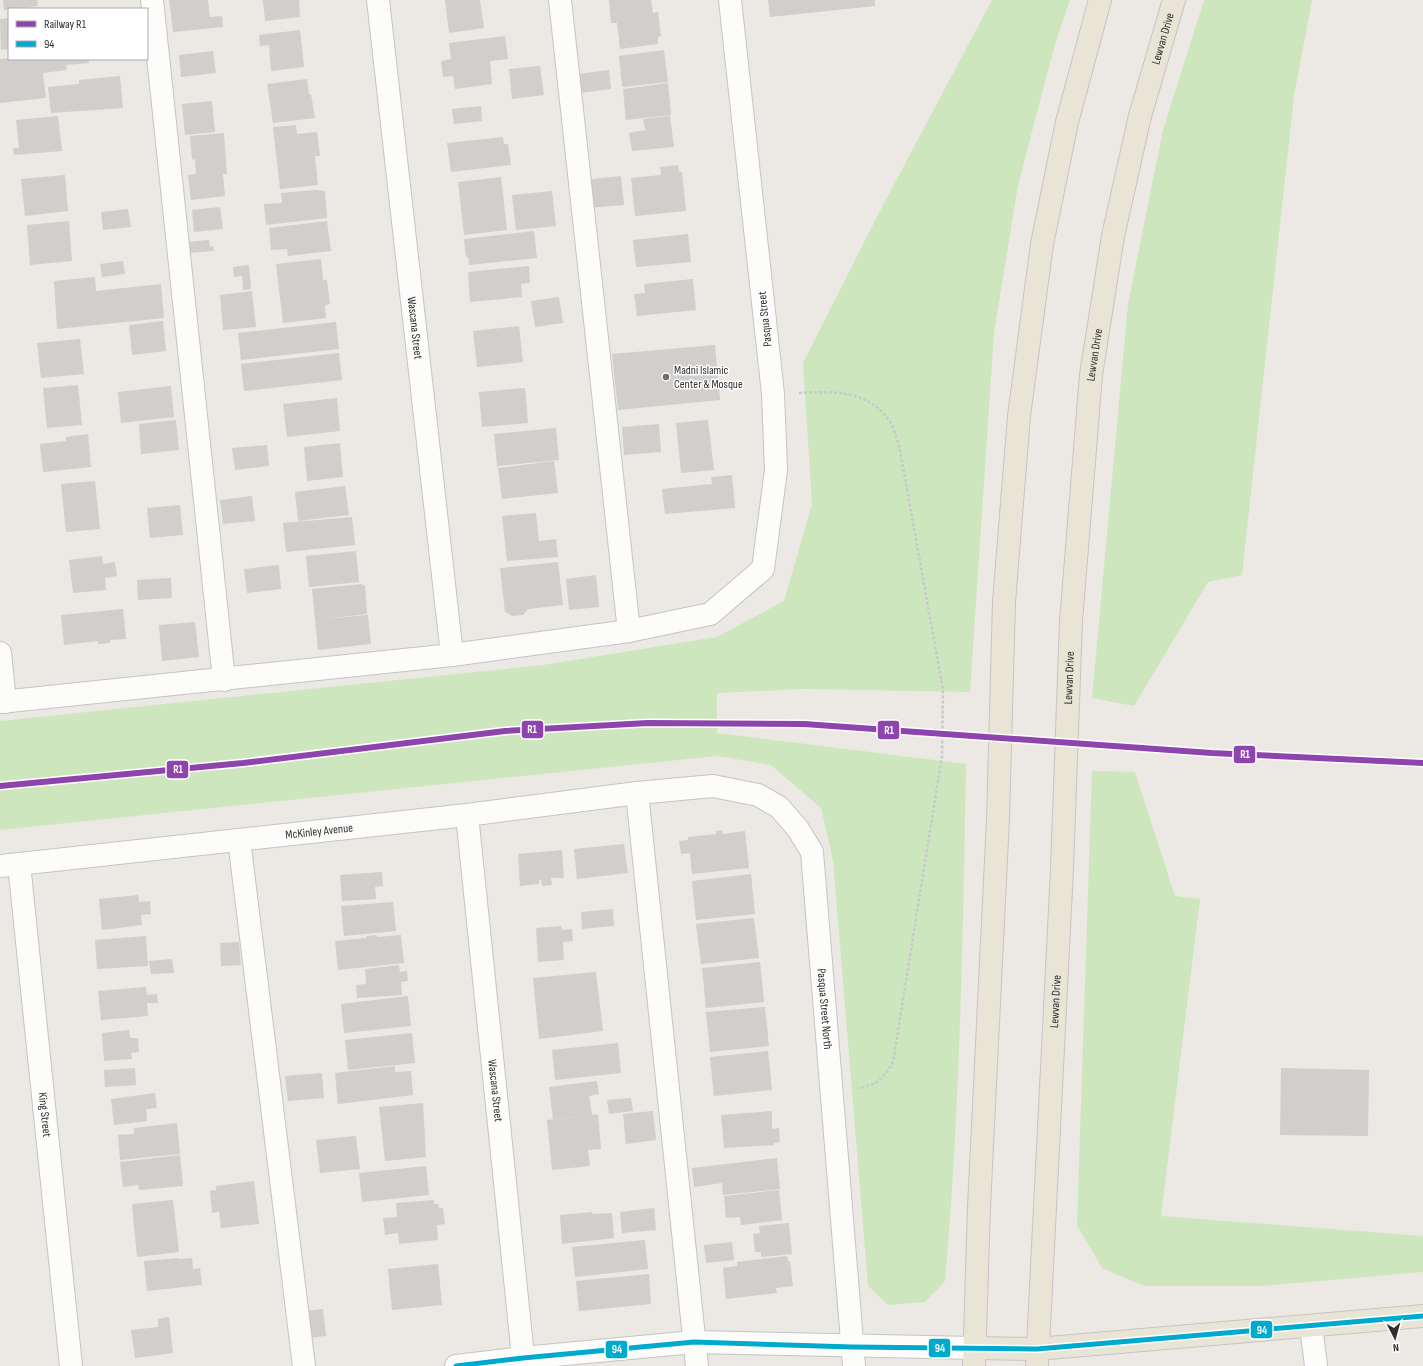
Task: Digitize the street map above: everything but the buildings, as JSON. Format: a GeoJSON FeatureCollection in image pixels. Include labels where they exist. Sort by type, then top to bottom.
{"type":"FeatureCollection","features":[{"type":"Feature","properties":{"kind":"main road"},"geometry":{"type":"LineString","coordinates":[[1100,0],[1067,122],[1042,244],[1019,416],[1004,602],[998,819],[979,1206],[974,1357],[1037,1357],[1311,1326],[1423,1316]]}},
{"type":"Feature","properties":{"kind":"main road","name":"Lewvan Drive"},"geometry":{"type":"LineString","coordinates":[[1037,1357],[1062,868],[1071,621],[1091,375],[1114,236],[1140,116],[1174,0]]}},
{"type":"Feature","properties":{"kind":"street"},"geometry":{"type":"LineString","coordinates":[[152,0],[224,680]]}},
{"type":"Feature","properties":{"kind":"street","name":"Wascana Street"},"geometry":{"type":"LineString","coordinates":[[378,0],[452,655]]}},
{"type":"Feature","properties":{"kind":"street"},"geometry":{"type":"LineString","coordinates":[[0,653],[3,702],[452,655],[629,631],[560,0]]}},
{"type":"Feature","properties":{"kind":"street","name":"Pasqua Street"},"geometry":{"type":"LineString","coordinates":[[629,631],[710,614],[763,569],[776,470],[773,394],[730,0]]}},
{"type":"Feature","properties":{"kind":"street","name":"Pasqua Street North"},"geometry":{"type":"LineString","coordinates":[[637,793],[713,786],[758,795],[779,808],[798,829],[812,852],[853,1357]]}},
{"type":"Feature","properties":{"kind":"street"},"geometry":{"type":"LineString","coordinates":[[637,793],[697,1366]]}},
{"type":"Feature","properties":{"kind":"street","name":"McKinley Avenue"},"geometry":{"type":"LineString","coordinates":[[10,865],[467,815],[637,793]]}},
{"type":"Feature","properties":{"kind":"street","name":"Wascana Street"},"geometry":{"type":"LineString","coordinates":[[467,815],[524,1362]]}},
{"type":"Feature","properties":{"kind":"street"},"geometry":{"type":"LineString","coordinates":[[239,840],[304,1366]]}},
{"type":"Feature","properties":{"kind":"street","name":"King Street"},"geometry":{"type":"LineString","coordinates":[[10,865],[71,1366]]}},
{"type":"Feature","properties":{"kind":"street"},"geometry":{"type":"LineString","coordinates":[[1311,1326],[1316,1366]]}},
{"type":"Feature","properties":{"kind":"street"},"geometry":{"type":"LineString","coordinates":[[456,1366],[524,1362],[694,1342],[853,1357],[974,1357]]}},
{"type":"Feature","properties":{"kind":"path"},"geometry":{"type":"LineString","coordinates":[[773,394],[832,391],[859,397],[877,408],[890,422],[899,445],[943,690],[942,756],[893,1062],[885,1076],[873,1086],[831,1091]]}},
{"type":"Feature","properties":{"kind":"green space"},"geometry":{"type":"Polygon","coordinates":[[[992,0],[1070,0],[1055,44],[1018,185],[994,333],[970,692],[804,689],[717,693],[717,733],[966,764],[962,959],[957,1088],[945,1281],[925,1302],[888,1305],[868,1286],[833,860],[821,808],[771,765],[717,756],[0,830],[0,721],[543,665],[717,637],[784,601],[812,504],[803,363],[882,207],[992,0]]]}},
{"type":"Feature","properties":{"kind":"green space"},"geometry":{"type":"Polygon","coordinates":[[[1204,0],[1312,0],[1294,96],[1242,575],[1208,582],[1134,706],[1092,698],[1128,304],[1163,130],[1204,0]]]}},
{"type":"Feature","properties":{"kind":"green space"},"geometry":{"type":"Polygon","coordinates":[[[1092,771],[1135,772],[1175,896],[1200,899],[1161,1216],[1423,1236],[1423,1272],[1262,1286],[1144,1286],[1102,1268],[1077,1225],[1092,771]]]}},
{"type":"Feature","properties":{"kind":"rail line","name":"R1"},"geometry":{"type":"LineString","coordinates":[[0,786],[243,763],[505,731],[648,723],[804,724],[1212,753],[1423,763]]}},
{"type":"Feature","properties":{"kind":"transit line","name":"94"},"geometry":{"type":"LineString","coordinates":[[456,1366],[523,1358],[694,1342],[852,1347],[1037,1349],[1423,1316]]}},
{"type":"Feature","properties":{"kind":"place","name":"Madni Islamic Center & Mosque"},"geometry":{"type":"Point","coordinates":[666,377]}}]}
